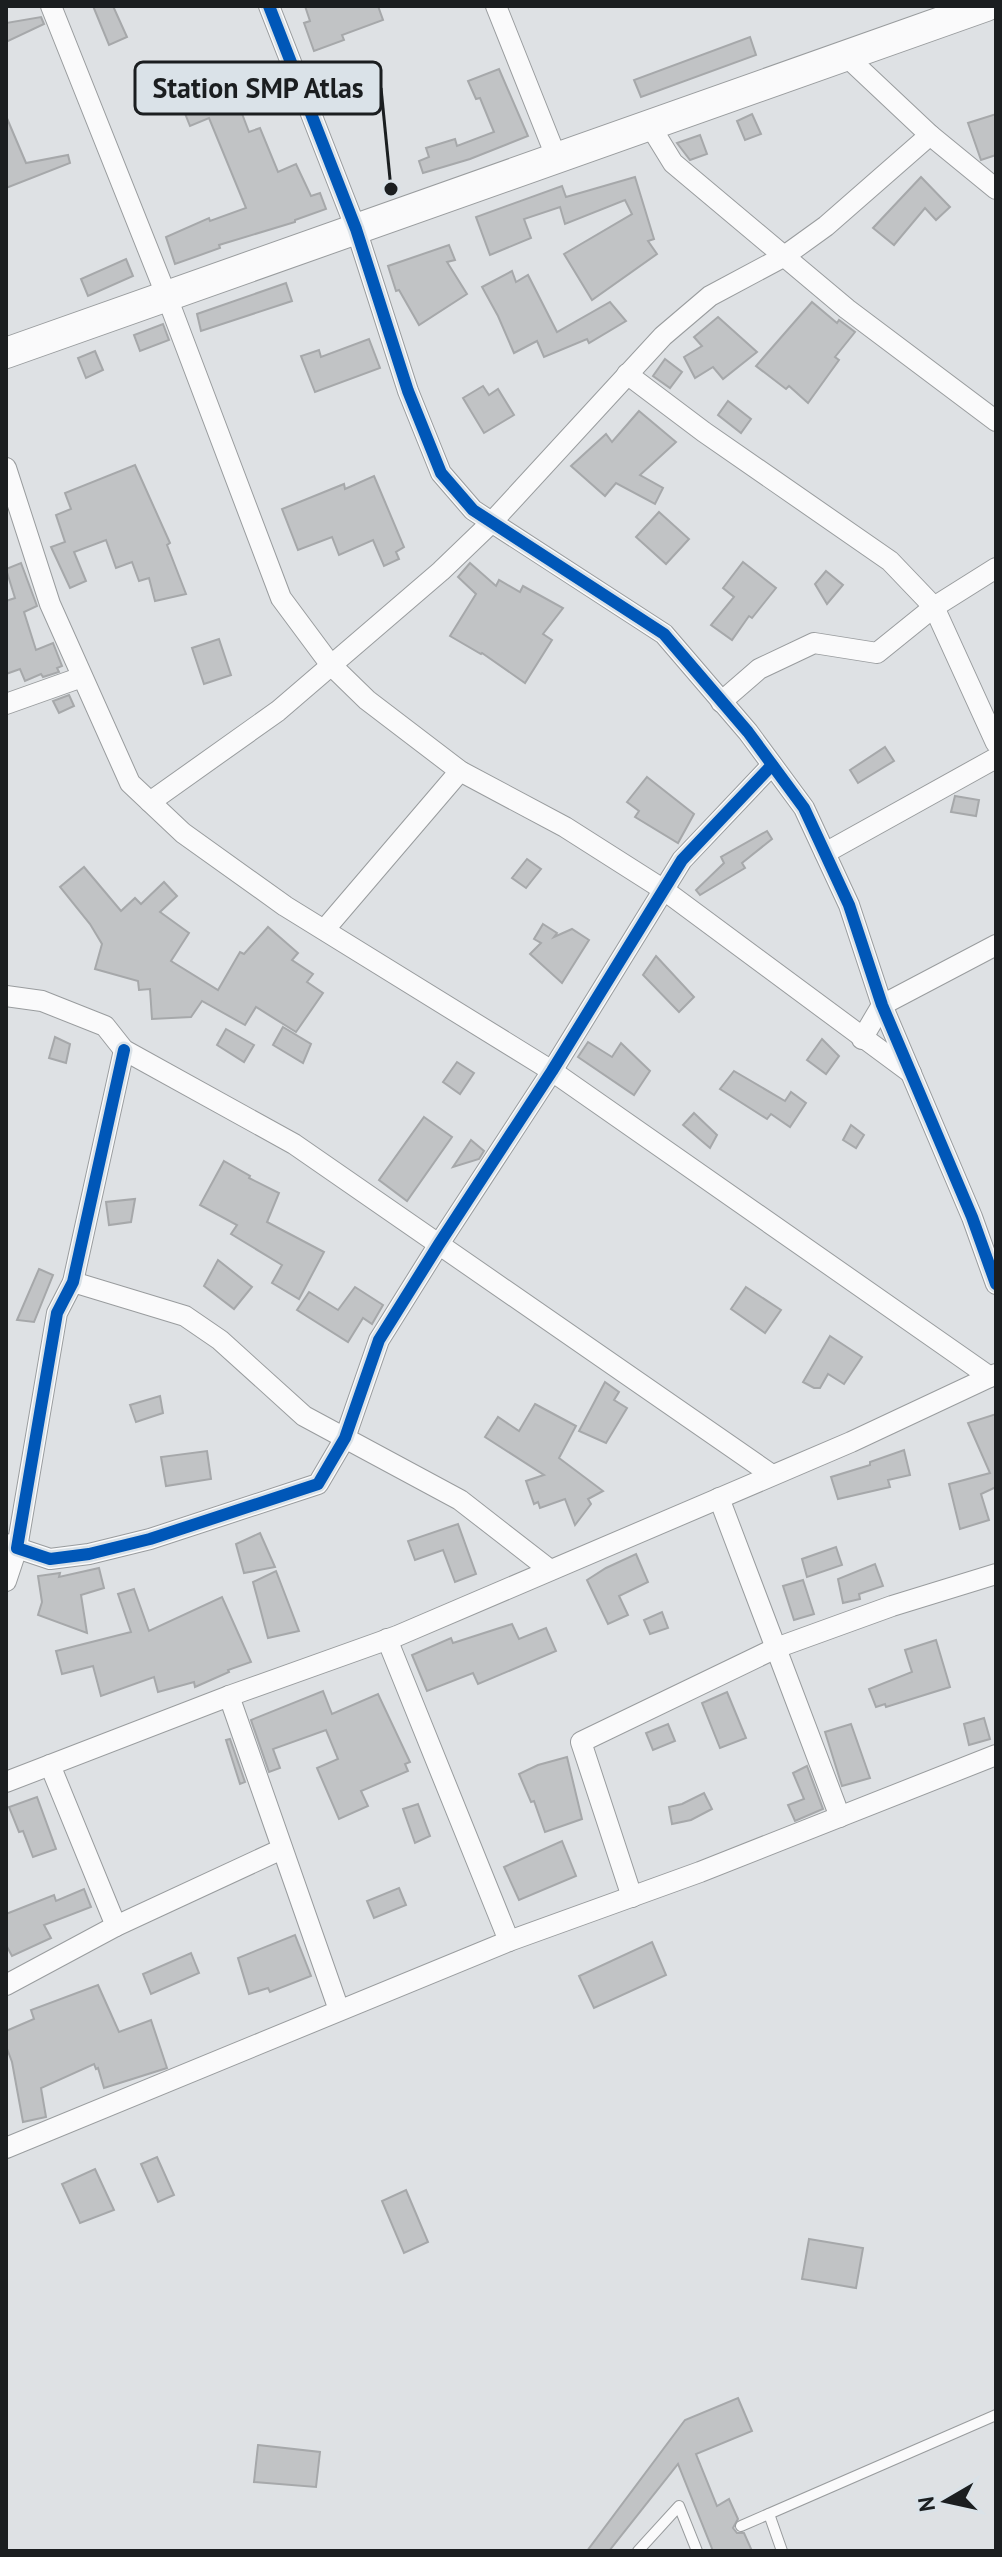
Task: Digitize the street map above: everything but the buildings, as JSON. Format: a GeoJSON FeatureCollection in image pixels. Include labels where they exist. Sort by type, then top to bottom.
{"type":"FeatureCollection","features":[{"type":"Feature","properties":{"kind":"main road"},"geometry":{"type":"LineString","coordinates":[[6,353],[846,56],[927,16],[986,6]]}},
{"type":"Feature","properties":{"kind":"street"},"geometry":{"type":"LineString","coordinates":[[51,6],[167,297],[281,598],[330,664],[367,700],[460,771],[565,827],[664,890],[911,1073]]}},
{"type":"Feature","properties":{"kind":"street"},"geometry":{"type":"LineString","coordinates":[[269,6],[356,229],[408,391],[441,473],[473,510],[664,634],[748,732],[804,808],[849,905],[882,1005],[972,1217],[996,1284]]}},
{"type":"Feature","properties":{"kind":"street"},"geometry":{"type":"LineString","coordinates":[[496,6],[557,159]]}},
{"type":"Feature","properties":{"kind":"street"},"geometry":{"type":"LineString","coordinates":[[846,56],[930,135],[996,189]]}},
{"type":"Feature","properties":{"kind":"street"},"geometry":{"type":"LineString","coordinates":[[649,124],[673,163],[783,257],[996,421]]}},
{"type":"Feature","properties":{"kind":"street"},"geometry":{"type":"LineString","coordinates":[[150,802],[278,711],[441,571],[492,522],[663,336],[710,296],[783,257],[826,226],[930,135]]}},
{"type":"Feature","properties":{"kind":"street"},"geometry":{"type":"LineString","coordinates":[[627,374],[704,432],[890,561],[934,607],[996,743]]}},
{"type":"Feature","properties":{"kind":"street"},"geometry":{"type":"LineString","coordinates":[[6,468],[50,604],[130,783],[183,833],[285,906],[552,1071],[993,1376]]}},
{"type":"Feature","properties":{"kind":"street"},"geometry":{"type":"LineString","coordinates":[[721,702],[759,669],[814,643],[877,653],[934,607],[996,568]]}},
{"type":"Feature","properties":{"kind":"street"},"geometry":{"type":"LineString","coordinates":[[6,704],[82,677]]}},
{"type":"Feature","properties":{"kind":"street"},"geometry":{"type":"LineString","coordinates":[[825,853],[996,758]]}},
{"type":"Feature","properties":{"kind":"street"},"geometry":{"type":"LineString","coordinates":[[12,1546],[50,1559],[89,1554],[150,1539],[318,1484],[345,1438],[379,1340],[439,1244],[552,1071],[682,860],[772,765]]}},
{"type":"Feature","properties":{"kind":"street"},"geometry":{"type":"LineString","coordinates":[[325,929],[460,771]]}},
{"type":"Feature","properties":{"kind":"street"},"geometry":{"type":"LineString","coordinates":[[862,1039],[882,1005],[996,945]]}},
{"type":"Feature","properties":{"kind":"street"},"geometry":{"type":"LineString","coordinates":[[6,996],[42,1001],[105,1026],[124,1050],[294,1144],[772,1475]]}},
{"type":"Feature","properties":{"kind":"street"},"geometry":{"type":"LineString","coordinates":[[6,1581],[57,1313],[73,1282],[124,1050]]}},
{"type":"Feature","properties":{"kind":"street"},"geometry":{"type":"LineString","coordinates":[[73,1282],[185,1316],[220,1340],[304,1416],[460,1500],[550,1570]]}},
{"type":"Feature","properties":{"kind":"street"},"geometry":{"type":"LineString","coordinates":[[6,1782],[387,1639],[772,1475],[993,1376]]}},
{"type":"Feature","properties":{"kind":"street"},"geometry":{"type":"LineString","coordinates":[[719,1498],[840,1817]]}},
{"type":"Feature","properties":{"kind":"street"},"geometry":{"type":"LineString","coordinates":[[632,1897],[581,1742],[776,1648],[892,1606],[996,1574]]}},
{"type":"Feature","properties":{"kind":"street"},"geometry":{"type":"LineString","coordinates":[[387,1639],[509,1941]]}},
{"type":"Feature","properties":{"kind":"street"},"geometry":{"type":"LineString","coordinates":[[229,1696],[339,2010]]}},
{"type":"Feature","properties":{"kind":"street"},"geometry":{"type":"LineString","coordinates":[[6,2148],[509,1941],[632,1897],[996,1755]]}},
{"type":"Feature","properties":{"kind":"street"},"geometry":{"type":"LineString","coordinates":[[50,1765],[116,1926]]}},
{"type":"Feature","properties":{"kind":"street"},"geometry":{"type":"LineString","coordinates":[[6,1985],[116,1926],[282,1849]]}},
{"type":"Feature","properties":{"kind":"lane"},"geometry":{"type":"LineString","coordinates":[[741,2526],[996,2415]]}},
{"type":"Feature","properties":{"kind":"lane"},"geometry":{"type":"LineString","coordinates":[[638,2551],[679,2506],[696,2548],[708,2539]]}},
{"type":"Feature","properties":{"kind":"lane"},"geometry":{"type":"LineString","coordinates":[[769,2514],[782,2551]]}},
{"type":"Feature","properties":{"kind":"cycle path"},"geometry":{"type":"LineString","coordinates":[[269,6],[356,229],[408,391],[441,473],[473,510],[664,634],[748,732],[804,808],[849,905],[882,1005],[972,1217],[996,1284]]}},
{"type":"Feature","properties":{"kind":"cycle path"},"geometry":{"type":"LineString","coordinates":[[124,1050],[73,1282],[57,1313],[17,1548],[50,1559],[89,1554],[150,1539],[318,1484],[345,1438],[379,1340],[439,1244],[552,1071],[682,860],[772,765]]}},
{"type":"Feature","properties":{"kind":"place","name":"Station SMP Atlas"},"geometry":{"type":"Point","coordinates":[391,189]}}]}
